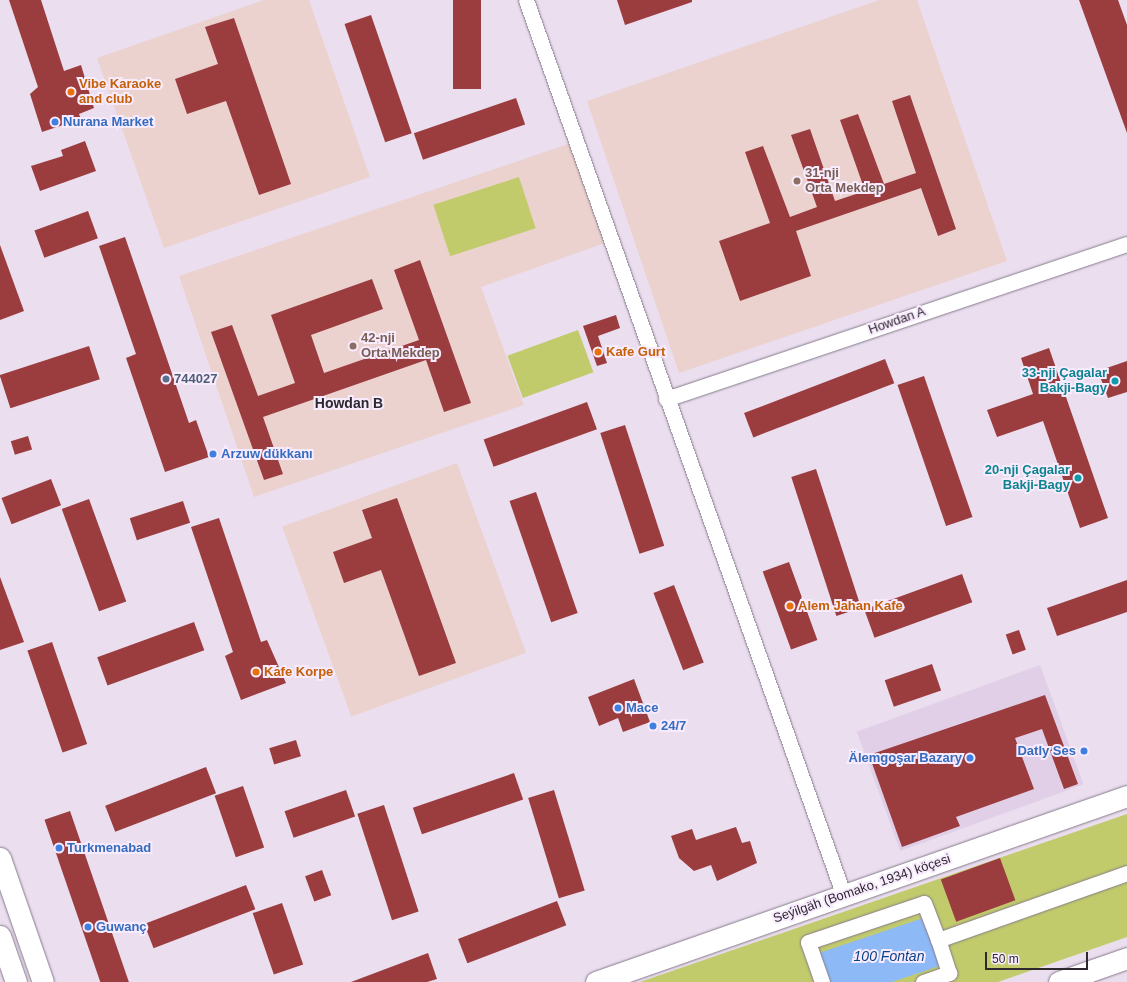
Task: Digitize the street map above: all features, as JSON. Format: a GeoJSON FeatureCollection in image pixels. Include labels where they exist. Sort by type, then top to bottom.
{"type":"FeatureCollection","features":[{"type":"Feature","properties":{"kind":"street"},"geometry":{"type":"LineString","coordinates":[[526,0],[666,399],[844,896]]}},
{"type":"Feature","properties":{"kind":"street","name":"Howdan A"},"geometry":{"type":"LineString","coordinates":[[666,399],[1127,244]]}},
{"type":"Feature","properties":{"kind":"street","name":"Seýilgäh (Bomako, 1934) köçesi"},"geometry":{"type":"LineString","coordinates":[[596,982],[1127,796]]}},
{"type":"Feature","properties":{"kind":"street"},"geometry":{"type":"LineString","coordinates":[[0,858],[43,982]]}},
{"type":"Feature","properties":{"kind":"street"},"geometry":{"type":"LineString","coordinates":[[938,940],[1127,874]]}},
{"type":"Feature","properties":{"kind":"street"},"geometry":{"type":"LineString","coordinates":[[822,982],[808,942],[924,903],[949,973],[923,982]]}},
{"type":"Feature","properties":{"kind":"street"},"geometry":{"type":"LineString","coordinates":[[0,936],[16,982]]}},
{"type":"Feature","properties":{"kind":"street"},"geometry":{"type":"LineString","coordinates":[[1059,982],[1127,958]]}},
{"type":"Feature","properties":{"kind":"shaded area"},"geometry":{"type":"Polygon","coordinates":[[[264,0],[309,0],[370,177],[164,248],[97,58],[264,0]]]}},
{"type":"Feature","properties":{"kind":"shaded area","name":"31-nji Orta Mekdep"},"geometry":{"type":"Polygon","coordinates":[[[879,0],[917,0],[1007,261],[679,373],[587,101],[879,0]]]}},
{"type":"Feature","properties":{"kind":"shaded area","name":"42-nji Orta Mekdep"},"geometry":{"type":"Polygon","coordinates":[[[571,143],[605,243],[481,287],[524,405],[254,497],[179,276],[571,143]]]}},
{"type":"Feature","properties":{"kind":"shaded area"},"geometry":{"type":"Polygon","coordinates":[[[457,463],[526,653],[351,716],[282,527],[457,463]]]}},
{"type":"Feature","properties":{"kind":"shaded area","name":"Älemgoşar Bazary"},"geometry":{"type":"Polygon","coordinates":[[[1040,665],[1083,784],[900,851],[857,732],[1040,665]]]}},
{"type":"Feature","properties":{"kind":"green space"},"geometry":{"type":"Polygon","coordinates":[[[519,177],[536,228],[450,256],[433,205],[519,177]]]}},
{"type":"Feature","properties":{"kind":"green space"},"geometry":{"type":"Polygon","coordinates":[[[578,330],[593,372],[523,398],[508,356],[578,330]]]}},
{"type":"Feature","properties":{"kind":"green space"},"geometry":{"type":"Polygon","coordinates":[[[1127,814],[1127,937],[998,982],[640,982],[1127,814]]]}},
{"type":"Feature","properties":{"kind":"water","name":"100 Fontan"},"geometry":{"type":"Polygon","coordinates":[[[926,917],[942,965],[892,982],[829,982],[819,953],[926,917]]]}},
{"type":"Feature","properties":{"kind":"building"},"geometry":{"type":"Polygon","coordinates":[[[9,0],[41,0],[64,71],[81,65],[94,108],[79,114],[81,119],[42,132],[30,94],[38,87],[9,0]]]}},
{"type":"Feature","properties":{"kind":"building"},"geometry":{"type":"Polygon","coordinates":[[[453,0],[481,0],[481,89],[453,89],[453,0]]]}},
{"type":"Feature","properties":{"kind":"building"},"geometry":{"type":"Polygon","coordinates":[[[617,0],[692,0],[692,2],[625,25],[617,0]]]}},
{"type":"Feature","properties":{"kind":"building"},"geometry":{"type":"Polygon","coordinates":[[[1079,0],[1118,0],[1127,25],[1127,133],[1079,0]]]}},
{"type":"Feature","properties":{"kind":"building"},"geometry":{"type":"Polygon","coordinates":[[[371,15],[412,133],[385,142],[345,24],[371,15]]]}},
{"type":"Feature","properties":{"kind":"building"},"geometry":{"type":"Polygon","coordinates":[[[234,18],[291,184],[259,195],[226,101],[187,114],[175,79],[218,64],[205,27],[234,18]]]}},
{"type":"Feature","properties":{"kind":"building"},"geometry":{"type":"Polygon","coordinates":[[[910,95],[956,229],[938,236],[921,188],[796,231],[811,276],[740,301],[719,241],[770,223],[745,152],[763,146],[790,217],[817,207],[791,135],[810,129],[835,201],[865,191],[840,120],[858,114],[884,184],[916,173],[892,101],[910,95]]]}},
{"type":"Feature","properties":{"kind":"building"},"geometry":{"type":"Polygon","coordinates":[[[516,98],[525,124],[423,160],[414,133],[516,98]]]}},
{"type":"Feature","properties":{"kind":"building"},"geometry":{"type":"Polygon","coordinates":[[[85,141],[96,171],[40,191],[31,166],[63,156],[61,150],[85,141]]]}},
{"type":"Feature","properties":{"kind":"building"},"geometry":{"type":"Polygon","coordinates":[[[88,211],[98,238],[44,258],[34,230],[88,211]]]}},
{"type":"Feature","properties":{"kind":"building"},"geometry":{"type":"Polygon","coordinates":[[[125,237],[189,423],[196,420],[209,457],[165,472],[126,358],[136,354],[99,246],[125,237]]]}},
{"type":"Feature","properties":{"kind":"building"},"geometry":{"type":"Polygon","coordinates":[[[0,245],[24,311],[0,320],[0,245]]]}},
{"type":"Feature","properties":{"kind":"building"},"geometry":{"type":"Polygon","coordinates":[[[420,260],[471,403],[444,412],[426,360],[263,417],[283,474],[264,480],[211,332],[232,325],[258,396],[295,383],[271,315],[372,279],[383,309],[311,335],[324,373],[419,340],[394,270],[420,260]]]}},
{"type":"Feature","properties":{"kind":"building","name":"Kafe Gurt"},"geometry":{"type":"Polygon","coordinates":[[[616,315],[620,328],[598,336],[607,363],[597,366],[583,326],[616,315]]]}},
{"type":"Feature","properties":{"kind":"building"},"geometry":{"type":"Polygon","coordinates":[[[89,346],[100,379],[10,408],[0,375],[89,346]]]}},
{"type":"Feature","properties":{"kind":"building","name":"20-nji Çagalar Bakji-Bagy"},"geometry":{"type":"Polygon","coordinates":[[[1049,348],[1108,518],[1080,528],[1043,421],[997,437],[987,410],[1033,394],[1021,358],[1049,348]]]}},
{"type":"Feature","properties":{"kind":"building"},"geometry":{"type":"Polygon","coordinates":[[[885,359],[894,383],[753,437],[744,413],[885,359]]]}},
{"type":"Feature","properties":{"kind":"building","name":"33-nji Çagalar Bakji-Bagy"},"geometry":{"type":"Polygon","coordinates":[[[1127,361],[1127,392],[1108,398],[1098,371],[1127,361]]]}},
{"type":"Feature","properties":{"kind":"building"},"geometry":{"type":"Polygon","coordinates":[[[924,376],[973,517],[946,526],[898,385],[924,376]]]}},
{"type":"Feature","properties":{"kind":"building"},"geometry":{"type":"Polygon","coordinates":[[[587,402],[597,429],[494,467],[484,440],[587,402]]]}},
{"type":"Feature","properties":{"kind":"building"},"geometry":{"type":"Polygon","coordinates":[[[625,425],[664,546],[640,554],[600,433],[625,425]]]}},
{"type":"Feature","properties":{"kind":"building"},"geometry":{"type":"Polygon","coordinates":[[[28,436],[32,449],[15,455],[11,441],[28,436]]]}},
{"type":"Feature","properties":{"kind":"building"},"geometry":{"type":"Polygon","coordinates":[[[816,469],[861,608],[836,616],[791,477],[816,469]]]}},
{"type":"Feature","properties":{"kind":"building"},"geometry":{"type":"Polygon","coordinates":[[[51,479],[61,505],[12,524],[2,498],[51,479]]]}},
{"type":"Feature","properties":{"kind":"building"},"geometry":{"type":"Polygon","coordinates":[[[536,492],[578,613],[551,622],[510,501],[536,492]]]}},
{"type":"Feature","properties":{"kind":"building"},"geometry":{"type":"Polygon","coordinates":[[[397,498],[456,663],[419,676],[381,570],[344,583],[333,552],[372,538],[362,510],[397,498]]]}},
{"type":"Feature","properties":{"kind":"building"},"geometry":{"type":"Polygon","coordinates":[[[89,499],[126,601],[99,611],[62,509],[89,499]]]}},
{"type":"Feature","properties":{"kind":"building"},"geometry":{"type":"Polygon","coordinates":[[[183,501],[190,523],[137,540],[130,518],[183,501]]]}},
{"type":"Feature","properties":{"kind":"building"},"geometry":{"type":"Polygon","coordinates":[[[219,518],[261,642],[267,640],[286,683],[241,700],[225,656],[233,652],[191,527],[219,518]]]}},
{"type":"Feature","properties":{"kind":"building","name":"Alem Jahan Kafe"},"geometry":{"type":"Polygon","coordinates":[[[789,562],[817,640],[791,650],[763,572],[789,562]]]}},
{"type":"Feature","properties":{"kind":"building"},"geometry":{"type":"Polygon","coordinates":[[[962,574],[972,602],[875,638],[864,610],[962,574]]]}},
{"type":"Feature","properties":{"kind":"building"},"geometry":{"type":"Polygon","coordinates":[[[0,577],[24,642],[0,650],[0,577]]]}},
{"type":"Feature","properties":{"kind":"building"},"geometry":{"type":"Polygon","coordinates":[[[1127,580],[1127,612],[1057,636],[1047,608],[1127,580]]]}},
{"type":"Feature","properties":{"kind":"building"},"geometry":{"type":"Polygon","coordinates":[[[674,585],[704,662],[683,670],[653,593],[674,585]]]}},
{"type":"Feature","properties":{"kind":"building"},"geometry":{"type":"Polygon","coordinates":[[[194,622],[204,650],[107,685],[97,657],[194,622]]]}},
{"type":"Feature","properties":{"kind":"building"},"geometry":{"type":"Polygon","coordinates":[[[1019,630],[1026,650],[1013,654],[1006,635],[1019,630]]]}},
{"type":"Feature","properties":{"kind":"building"},"geometry":{"type":"Polygon","coordinates":[[[52,642],[87,744],[63,753],[27,650],[52,642]]]}},
{"type":"Feature","properties":{"kind":"building"},"geometry":{"type":"Polygon","coordinates":[[[932,664],[941,690],[894,707],[885,680],[932,664]]]}},
{"type":"Feature","properties":{"kind":"building","name":"Mace"},"geometry":{"type":"Polygon","coordinates":[[[634,679],[650,722],[623,732],[618,718],[599,726],[588,697],[634,679]]]}},
{"type":"Feature","properties":{"kind":"building","name":"Älemgoşar Bazary"},"geometry":{"type":"Polygon","coordinates":[[[1045,695],[1078,784],[1064,789],[1042,729],[1015,738],[1034,789],[956,817],[960,826],[902,847],[869,755],[1045,695]]]}},
{"type":"Feature","properties":{"kind":"building"},"geometry":{"type":"Polygon","coordinates":[[[296,740],[301,756],[274,764],[269,748],[296,740]]]}},
{"type":"Feature","properties":{"kind":"building"},"geometry":{"type":"Polygon","coordinates":[[[206,767],[216,793],[115,832],[105,806],[206,767]]]}},
{"type":"Feature","properties":{"kind":"building"},"geometry":{"type":"Polygon","coordinates":[[[514,773],[523,799],[422,834],[413,808],[514,773]]]}},
{"type":"Feature","properties":{"kind":"building"},"geometry":{"type":"Polygon","coordinates":[[[243,786],[264,847],[236,857],[215,796],[243,786]]]}},
{"type":"Feature","properties":{"kind":"building"},"geometry":{"type":"Polygon","coordinates":[[[346,790],[355,816],[294,838],[285,811],[346,790]]]}},
{"type":"Feature","properties":{"kind":"building"},"geometry":{"type":"Polygon","coordinates":[[[554,790],[585,890],[559,898],[528,798],[554,790]]]}},
{"type":"Feature","properties":{"kind":"building"},"geometry":{"type":"Polygon","coordinates":[[[384,805],[419,912],[392,920],[357,814],[384,805]]]}},
{"type":"Feature","properties":{"kind":"building"},"geometry":{"type":"Polygon","coordinates":[[[70,811],[129,982],[100,982],[44,820],[70,811]]]}},
{"type":"Feature","properties":{"kind":"building"},"geometry":{"type":"Polygon","coordinates":[[[736,827],[742,843],[750,841],[757,863],[717,881],[711,865],[694,871],[679,858],[671,836],[692,829],[696,840],[736,827]]]}},
{"type":"Feature","properties":{"kind":"building"},"geometry":{"type":"Polygon","coordinates":[[[1000,858],[1015,900],[956,922],[941,880],[1000,858]]]}},
{"type":"Feature","properties":{"kind":"building"},"geometry":{"type":"Polygon","coordinates":[[[322,870],[331,895],[314,902],[305,876],[322,870]]]}},
{"type":"Feature","properties":{"kind":"building"},"geometry":{"type":"Polygon","coordinates":[[[246,885],[255,909],[154,948],[144,924],[246,885]]]}},
{"type":"Feature","properties":{"kind":"building"},"geometry":{"type":"Polygon","coordinates":[[[557,901],[566,925],[467,963],[458,939],[557,901]]]}},
{"type":"Feature","properties":{"kind":"building"},"geometry":{"type":"Polygon","coordinates":[[[282,903],[303,964],[274,975],[253,913],[282,903]]]}},
{"type":"Feature","properties":{"kind":"building"},"geometry":{"type":"Polygon","coordinates":[[[428,953],[437,979],[427,982],[351,982],[428,953]]]}},
{"type":"Feature","properties":{"kind":"place","name":"Vibe Karaoke and club"},"geometry":{"type":"Point","coordinates":[71,92]}},
{"type":"Feature","properties":{"kind":"place","name":"Nurana Market"},"geometry":{"type":"Point","coordinates":[55,122]}},
{"type":"Feature","properties":{"kind":"place","name":"31-nji Orta Mekdep"},"geometry":{"type":"Point","coordinates":[797,181]}},
{"type":"Feature","properties":{"kind":"place","name":"42-nji Orta Mekdep"},"geometry":{"type":"Point","coordinates":[353,346]}},
{"type":"Feature","properties":{"kind":"place","name":"Kafe Gurt"},"geometry":{"type":"Point","coordinates":[598,352]}},
{"type":"Feature","properties":{"kind":"place","name":"744027"},"geometry":{"type":"Point","coordinates":[166,379]}},
{"type":"Feature","properties":{"kind":"place","name":"33-nji Çagalar Bakji-Bagy"},"geometry":{"type":"Point","coordinates":[1115,381]}},
{"type":"Feature","properties":{"kind":"place","name":"Arzuw dükkanı"},"geometry":{"type":"Point","coordinates":[213,454]}},
{"type":"Feature","properties":{"kind":"place","name":"20-nji Çagalar Bakji-Bagy"},"geometry":{"type":"Point","coordinates":[1078,478]}},
{"type":"Feature","properties":{"kind":"place","name":"Alem Jahan Kafe"},"geometry":{"type":"Point","coordinates":[790,606]}},
{"type":"Feature","properties":{"kind":"place","name":"Kafe Korpe"},"geometry":{"type":"Point","coordinates":[256,672]}},
{"type":"Feature","properties":{"kind":"place","name":"Mace"},"geometry":{"type":"Point","coordinates":[618,708]}},
{"type":"Feature","properties":{"kind":"place","name":"24/7"},"geometry":{"type":"Point","coordinates":[653,726]}},
{"type":"Feature","properties":{"kind":"place","name":"Datly Ses"},"geometry":{"type":"Point","coordinates":[1084,751]}},
{"type":"Feature","properties":{"kind":"place","name":"Älemgoşar Bazary"},"geometry":{"type":"Point","coordinates":[970,758]}},
{"type":"Feature","properties":{"kind":"place","name":"Turkmenabad"},"geometry":{"type":"Point","coordinates":[59,848]}},
{"type":"Feature","properties":{"kind":"place","name":"Guwanç"},"geometry":{"type":"Point","coordinates":[88,927]}},
{"type":"Feature","properties":{"kind":"district","name":"Howdan B"},"geometry":{"type":"Point","coordinates":[349,403]}}]}
